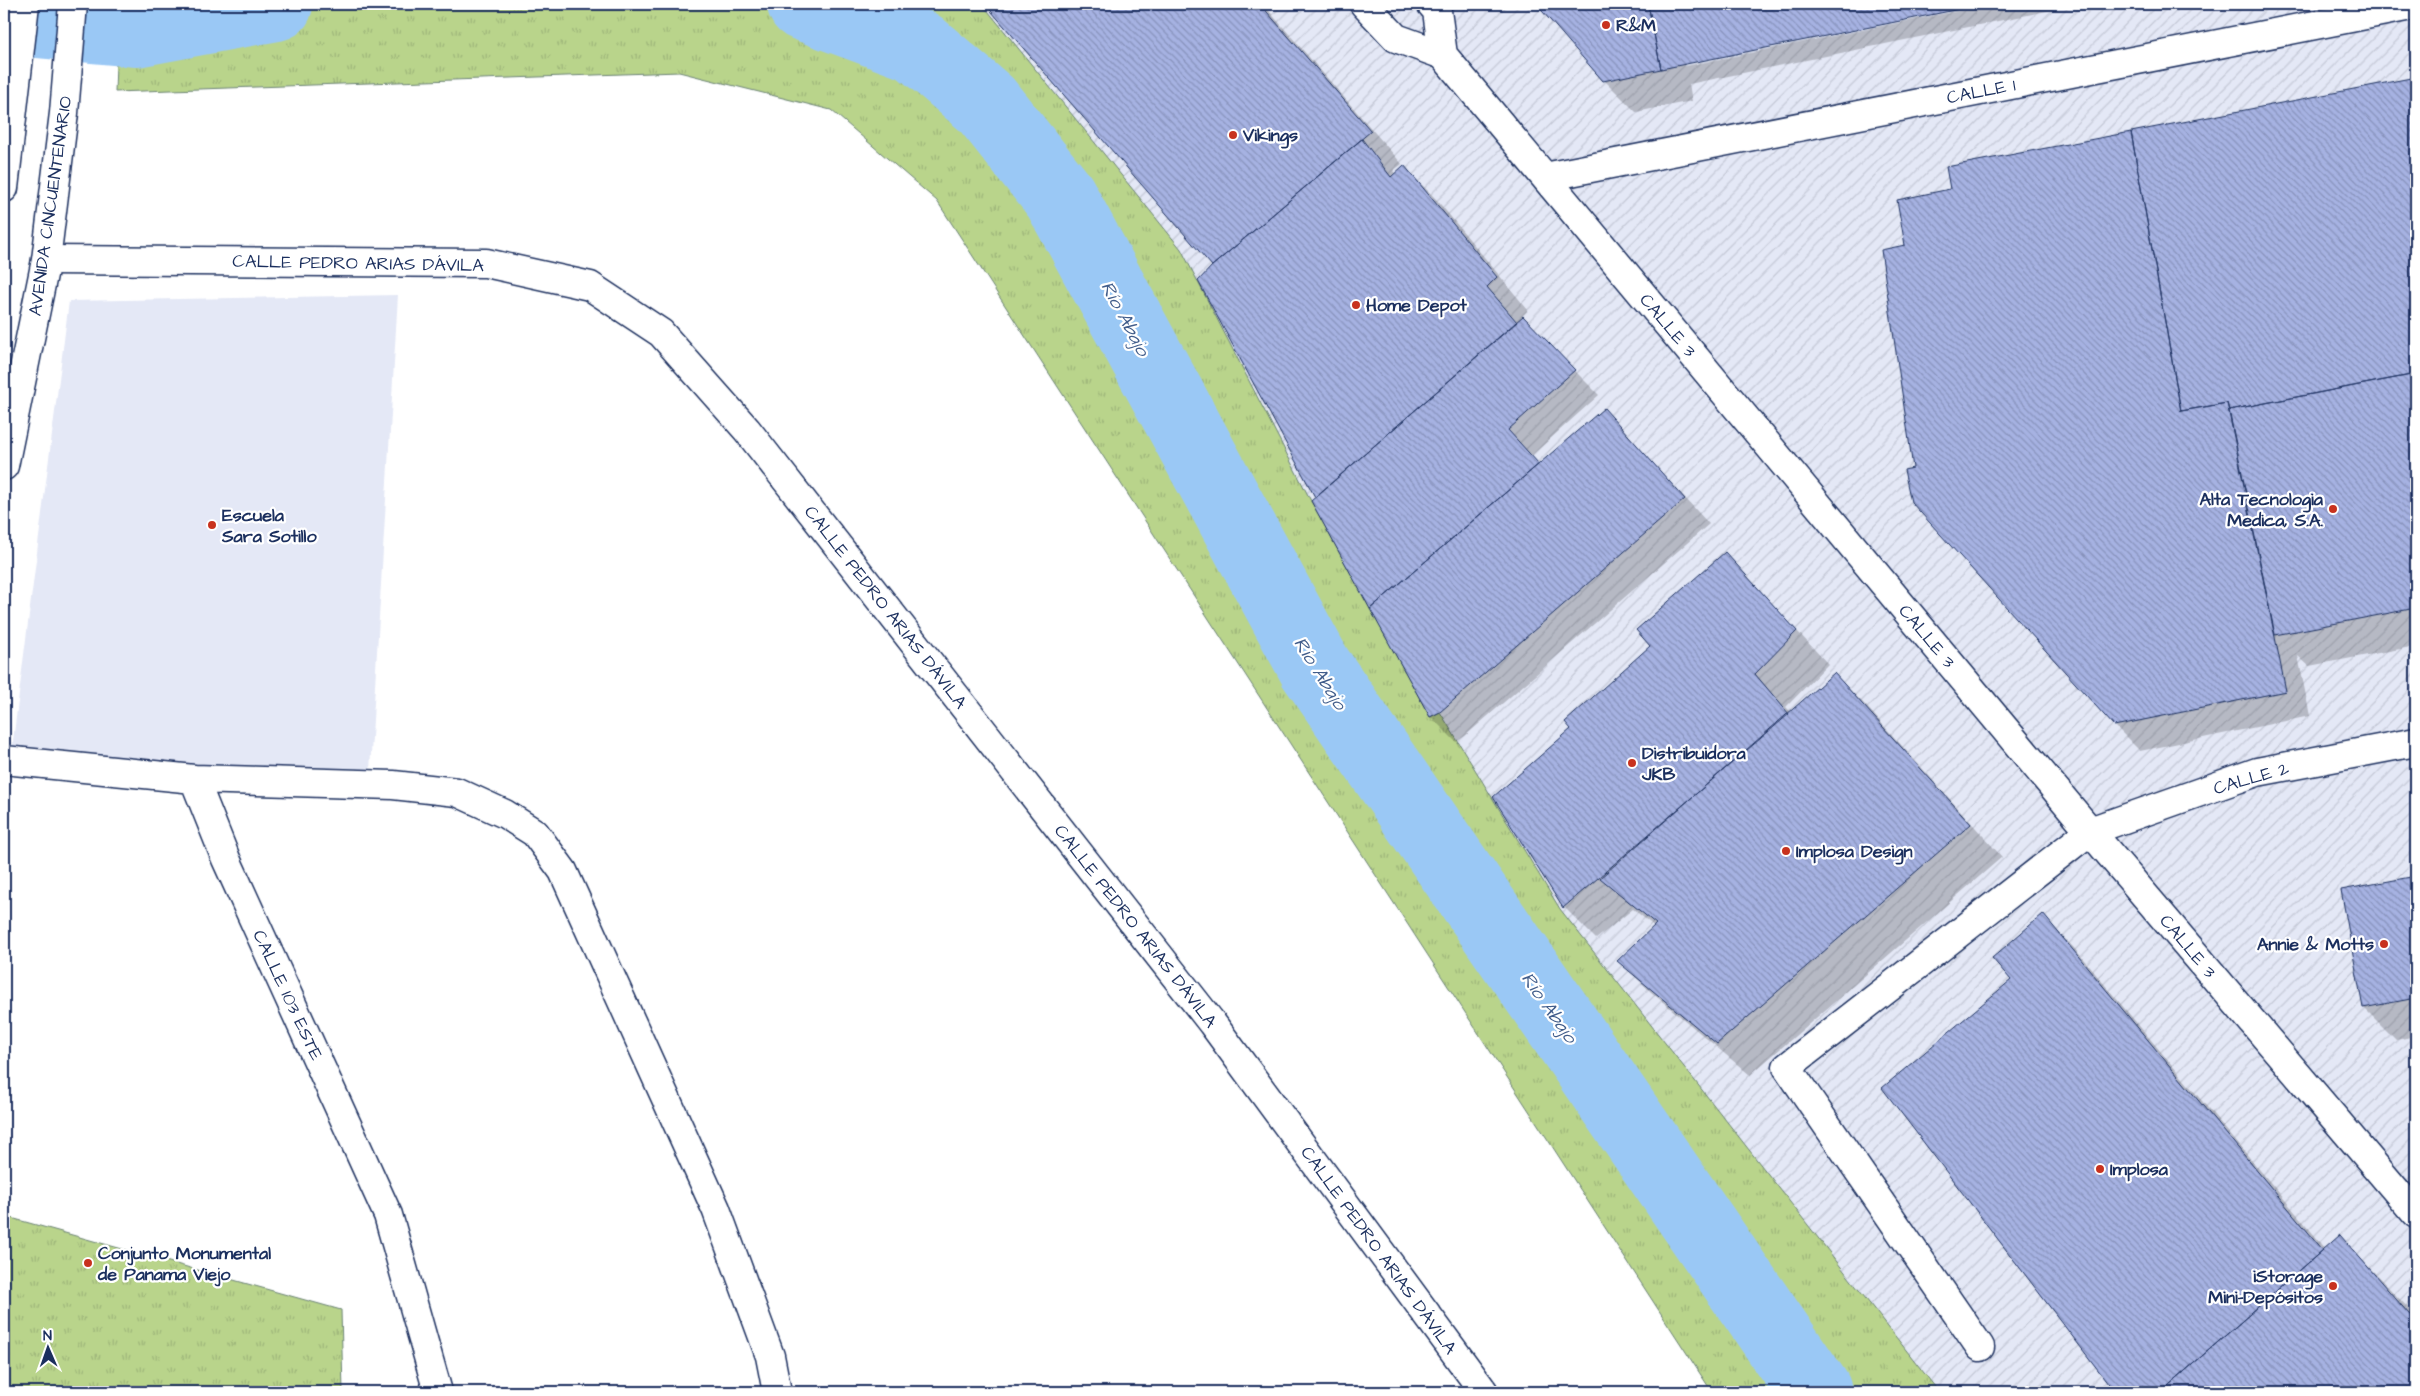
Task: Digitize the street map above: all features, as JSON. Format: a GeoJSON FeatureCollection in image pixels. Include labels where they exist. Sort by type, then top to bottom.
{"type":"FeatureCollection","features":[{"type":"Feature","properties":{"kind":"street"},"geometry":{"type":"LineString","coordinates":[[4,188],[25,4]]}},
{"type":"Feature","properties":{"kind":"street","name":"AVENIDA CINCUENTENARIO"},"geometry":{"type":"LineString","coordinates":[[4,466],[46,260],[64,113],[73,4]]}},
{"type":"Feature","properties":{"kind":"street"},"geometry":{"type":"LineString","coordinates":[[1364,4],[1396,38],[1443,55],[1436,11],[1431,4]]}},
{"type":"Feature","properties":{"kind":"street","name":"CALLE 1"},"geometry":{"type":"LineString","coordinates":[[1545,177],[2416,5]]}},
{"type":"Feature","properties":{"kind":"street","name":"CALLE 3"},"geometry":{"type":"LineString","coordinates":[[1443,55],[2090,831],[2416,1214]]}},
{"type":"Feature","properties":{"kind":"street","name":"CALLE PEDRO ARIAS DÁVILA"},"geometry":{"type":"LineString","coordinates":[[46,260],[486,263],[590,286],[661,333],[747,430],[1206,1016],[1484,1392]]}},
{"type":"Feature","properties":{"kind":"street","name":"CALLE 2"},"geometry":{"type":"LineString","coordinates":[[1980,1347],[1787,1067],[2090,831],[2257,772],[2416,742]]}},
{"type":"Feature","properties":{"kind":"street"},"geometry":{"type":"LineString","coordinates":[[4,760],[194,779],[393,785],[457,792],[505,814],[535,833],[563,872],[716,1209],[770,1356],[777,1392]]}},
{"type":"Feature","properties":{"kind":"street","name":"CALLE 103 ESTE"},"geometry":{"type":"LineString","coordinates":[[194,779],[230,868],[388,1215],[438,1392]]}},
{"type":"Feature","properties":{"kind":"shaded area"},"geometry":{"type":"Polygon","coordinates":[[[978,4],[2416,4],[2416,1392],[1939,1392],[1560,909],[1440,712],[1430,717],[1370,609],[988,11],[978,4]]]}},
{"type":"Feature","properties":{"kind":"shaded area","name":"Escuela Sara Sotillo"},"geometry":{"type":"Polygon","coordinates":[[[398,295],[370,771],[199,768],[12,749],[69,301],[398,295]]]}},
{"type":"Feature","properties":{"kind":"green space"},"geometry":{"type":"Polygon","coordinates":[[[118,4],[978,4],[988,11],[1181,249],[1311,501],[1430,717],[1440,712],[1560,909],[1939,1392],[1712,1392],[937,201],[831,110],[679,72],[115,92],[118,4]]]}},
{"type":"Feature","properties":{"kind":"green space","name":"Conjunto Monumental de Panama Viejo"},"geometry":{"type":"Polygon","coordinates":[[[4,1216],[341,1310],[343,1392],[4,1392],[4,1216]]]}},
{"type":"Feature","properties":{"kind":"building","name":"Vikings"},"geometry":{"type":"Polygon","coordinates":[[[985,4],[1260,4],[1371,131],[1212,266],[985,4]]]}},
{"type":"Feature","properties":{"kind":"building"},"geometry":{"type":"Polygon","coordinates":[[[1536,4],[1648,4],[1661,69],[1603,81],[1536,4]]]}},
{"type":"Feature","properties":{"kind":"building"},"geometry":{"type":"Polygon","coordinates":[[[1648,4],[1985,4],[1661,69],[1648,4]]]}},
{"type":"Feature","properties":{"kind":"building"},"geometry":{"type":"Polygon","coordinates":[[[2416,77],[2416,374],[2229,410],[2227,403],[2181,411],[2131,132],[2416,77]]]}},
{"type":"Feature","properties":{"kind":"building"},"geometry":{"type":"Polygon","coordinates":[[[2131,132],[2181,411],[2227,403],[2286,691],[2114,726],[1911,502],[1904,470],[1913,468],[1881,250],[1905,245],[1897,200],[1950,189],[1946,167],[2131,132]]]}},
{"type":"Feature","properties":{"kind":"building","name":"Home Depot"},"geometry":{"type":"Polygon","coordinates":[[[1362,139],[1391,177],[1404,165],[1497,277],[1487,287],[1517,322],[1315,497],[1198,281],[1212,266],[1362,139]]]}},
{"type":"Feature","properties":{"kind":"building"},"geometry":{"type":"Polygon","coordinates":[[[1523,316],[1575,370],[1508,430],[1539,464],[1370,609],[1311,501],[1523,316]]]}},
{"type":"Feature","properties":{"kind":"building","name":"Alta Tecnologia Medica, S.A."},"geometry":{"type":"Polygon","coordinates":[[[2416,374],[2416,608],[2275,635],[2229,410],[2416,374]]]}},
{"type":"Feature","properties":{"kind":"building"},"geometry":{"type":"Polygon","coordinates":[[[1604,408],[1685,499],[1440,712],[1430,717],[1370,609],[1604,408]]]}},
{"type":"Feature","properties":{"kind":"building","name":"Distribuidora JKB"},"geometry":{"type":"Polygon","coordinates":[[[1725,552],[1797,631],[1755,674],[1789,714],[1563,908],[1493,797],[1571,729],[1565,722],[1650,646],[1636,630],[1725,552]]]}},
{"type":"Feature","properties":{"kind":"building","name":"Implosa Design"},"geometry":{"type":"Polygon","coordinates":[[[1834,673],[1971,824],[1717,1044],[1617,961],[1656,924],[1600,878],[1834,673]]]}},
{"type":"Feature","properties":{"kind":"building","name":"Annie & Motts"},"geometry":{"type":"Polygon","coordinates":[[[2416,876],[2416,998],[2363,1008],[2341,890],[2416,876]]]}},
{"type":"Feature","properties":{"kind":"building","name":"Implosa"},"geometry":{"type":"Polygon","coordinates":[[[2043,914],[2323,1250],[2161,1392],[2115,1392],[1882,1088],[2011,980],[1992,958],[2043,914]]]}},
{"type":"Feature","properties":{"kind":"building","name":"iStorage Mini-Depósitos"},"geometry":{"type":"Polygon","coordinates":[[[2340,1235],[2416,1322],[2416,1392],[2161,1392],[2340,1235]]]}},
{"type":"Feature","properties":{"kind":"waterway","name":"Río Abajo"},"geometry":{"type":"LineString","coordinates":[[4,18],[135,30],[276,4]]}},
{"type":"Feature","properties":{"kind":"waterway","name":"Río Abajo"},"geometry":{"type":"LineString","coordinates":[[804,4],[918,46],[986,104],[1060,197],[1315,667],[1815,1392]]}},
{"type":"Feature","properties":{"kind":"place","name":"R&M"},"geometry":{"type":"Point","coordinates":[1606,25]}},
{"type":"Feature","properties":{"kind":"place","name":"Vikings"},"geometry":{"type":"Point","coordinates":[1233,135]}},
{"type":"Feature","properties":{"kind":"place","name":"Home Depot"},"geometry":{"type":"Point","coordinates":[1356,305]}},
{"type":"Feature","properties":{"kind":"place","name":"Alta Tecnologia Medica, S.A."},"geometry":{"type":"Point","coordinates":[2333,509]}},
{"type":"Feature","properties":{"kind":"place","name":"Escuela Sara Sotillo"},"geometry":{"type":"Point","coordinates":[212,525]}},
{"type":"Feature","properties":{"kind":"place","name":"Distribuidora JKB"},"geometry":{"type":"Point","coordinates":[1632,763]}},
{"type":"Feature","properties":{"kind":"place","name":"Implosa Design"},"geometry":{"type":"Point","coordinates":[1786,851]}},
{"type":"Feature","properties":{"kind":"place","name":"Annie & Motts"},"geometry":{"type":"Point","coordinates":[2384,944]}},
{"type":"Feature","properties":{"kind":"place","name":"Implosa"},"geometry":{"type":"Point","coordinates":[2100,1169]}},
{"type":"Feature","properties":{"kind":"place","name":"Conjunto Monumental de Panama Viejo"},"geometry":{"type":"Point","coordinates":[88,1263]}},
{"type":"Feature","properties":{"kind":"place","name":"iStorage Mini-Depósitos"},"geometry":{"type":"Point","coordinates":[2333,1286]}}]}
